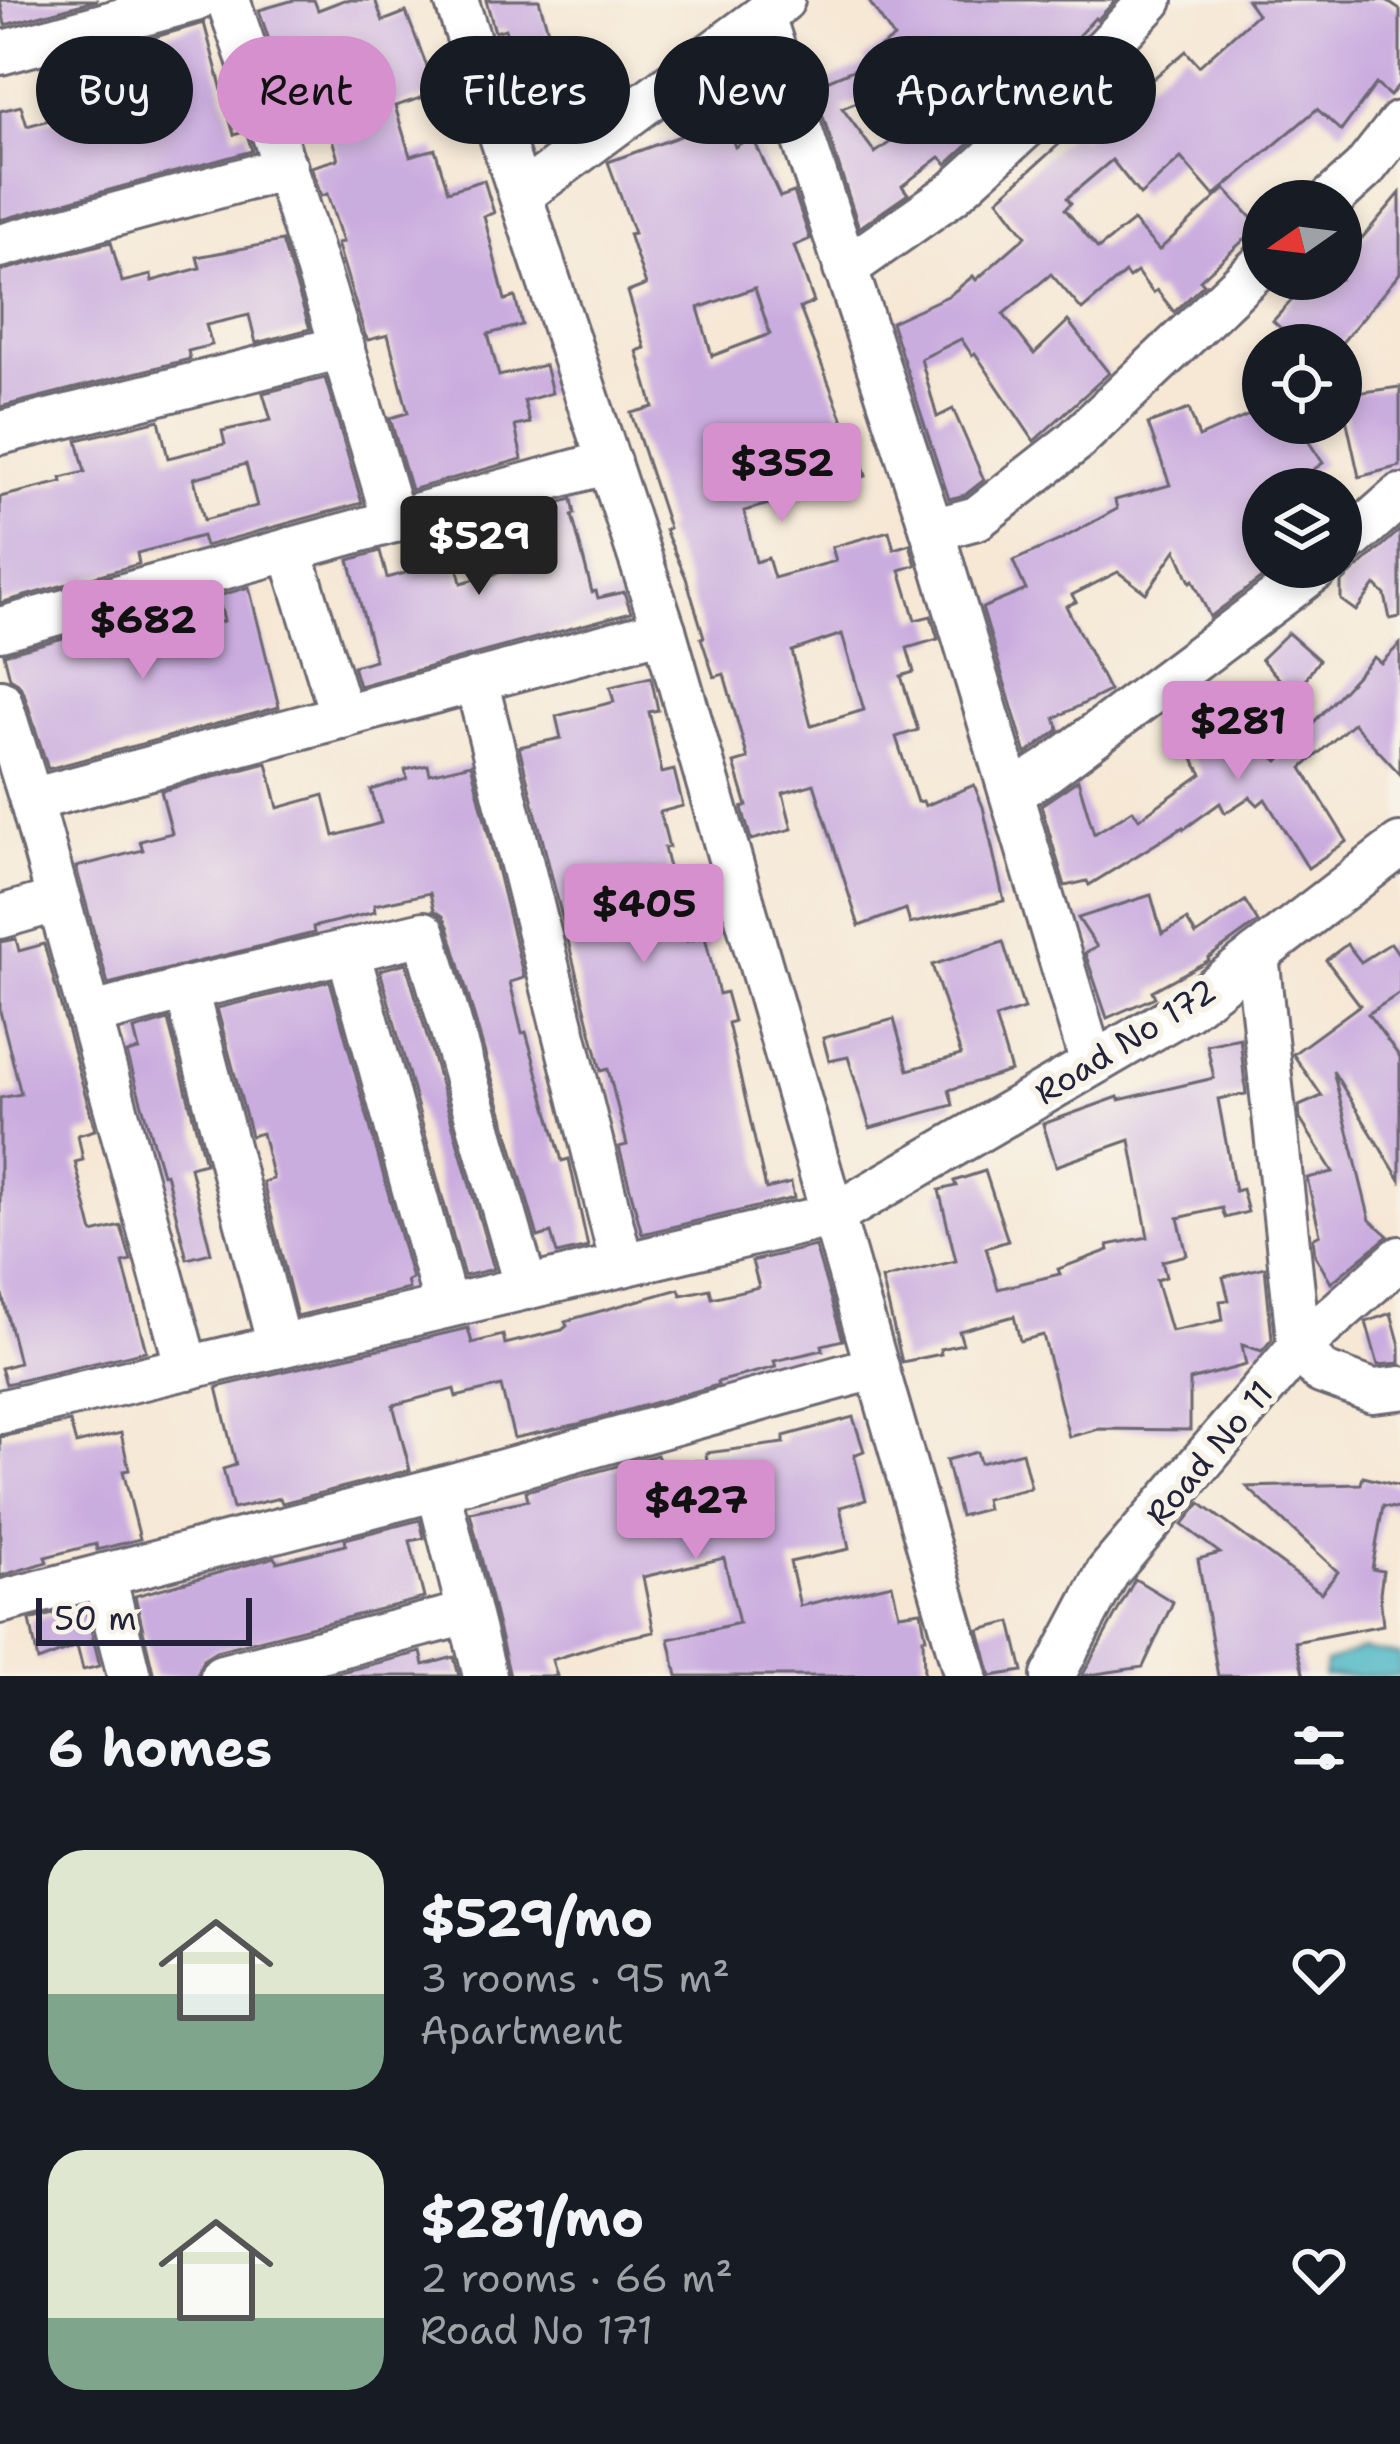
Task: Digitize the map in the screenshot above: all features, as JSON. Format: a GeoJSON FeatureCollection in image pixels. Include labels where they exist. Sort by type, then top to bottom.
{"type":"FeatureCollection","features":[{"type":"Feature","properties":{"kind":"street"},"geometry":{"type":"LineString","coordinates":[[0,53],[195,0]]}},
{"type":"Feature","properties":{"kind":"street"},"geometry":{"type":"LineString","coordinates":[[228,0],[286,167],[394,521]]}},
{"type":"Feature","properties":{"kind":"street"},"geometry":{"type":"LineString","coordinates":[[456,0],[664,630],[966,1676]]}},
{"type":"Feature","properties":{"kind":"street"},"geometry":{"type":"LineString","coordinates":[[845,269],[953,193],[1064,92],[1151,0]]}},
{"type":"Feature","properties":{"kind":"street"},"geometry":{"type":"LineString","coordinates":[[522,194],[773,8],[845,269],[932,530],[1092,1064]]}},
{"type":"Feature","properties":{"kind":"street"},"geometry":{"type":"LineString","coordinates":[[1352,180],[1400,123]]}},
{"type":"Feature","properties":{"kind":"street"},"geometry":{"type":"LineString","coordinates":[[0,246],[286,167]]}},
{"type":"Feature","properties":{"kind":"street"},"geometry":{"type":"LineString","coordinates":[[932,530],[977,518],[1073,442],[1242,283]]}},
{"type":"Feature","properties":{"kind":"street"},"geometry":{"type":"LineString","coordinates":[[0,433],[343,347]]}},
{"type":"Feature","properties":{"kind":"street"},"geometry":{"type":"LineString","coordinates":[[0,629],[609,462]]}},
{"type":"Feature","properties":{"kind":"street"},"geometry":{"type":"LineString","coordinates":[[1362,529],[1400,496]]}},
{"type":"Feature","properties":{"kind":"street"},"geometry":{"type":"LineString","coordinates":[[290,549],[342,717]]}},
{"type":"Feature","properties":{"kind":"street"},"geometry":{"type":"LineString","coordinates":[[1012,793],[1291,588]]}},
{"type":"Feature","properties":{"kind":"street"},"geometry":{"type":"LineString","coordinates":[[31,800],[664,630]]}},
{"type":"Feature","properties":{"kind":"street"},"geometry":{"type":"LineString","coordinates":[[476,680],[622,1265]]}},
{"type":"Feature","properties":{"kind":"street"},"geometry":{"type":"LineString","coordinates":[[0,700],[187,1368]]}},
{"type":"Feature","properties":{"kind":"street","name":"Road No 172"},"geometry":{"type":"LineString","coordinates":[[0,1410],[834,1215],[1187,1009],[1400,845]]}},
{"type":"Feature","properties":{"kind":"street"},"geometry":{"type":"LineString","coordinates":[[0,917],[59,901]]}},
{"type":"Feature","properties":{"kind":"street"},"geometry":{"type":"LineString","coordinates":[[90,1015],[424,933],[526,1288]]}},
{"type":"Feature","properties":{"kind":"street"},"geometry":{"type":"LineString","coordinates":[[348,951],[446,1306]]}},
{"type":"Feature","properties":{"kind":"street"},"geometry":{"type":"LineString","coordinates":[[1257,955],[1299,1347],[1321,1372],[1373,1390],[1400,1388]]}},
{"type":"Feature","properties":{"kind":"street"},"geometry":{"type":"LineString","coordinates":[[186,989],[279,1346]]}},
{"type":"Feature","properties":{"kind":"street","name":"Road No 11"},"geometry":{"type":"LineString","coordinates":[[1053,1676],[1108,1572],[1299,1347],[1400,1258]]}},
{"type":"Feature","properties":{"kind":"street"},"geometry":{"type":"LineString","coordinates":[[0,1602],[438,1490],[877,1367]]}},
{"type":"Feature","properties":{"kind":"street"},"geometry":{"type":"LineString","coordinates":[[438,1490],[485,1676]]}},
{"type":"Feature","properties":{"kind":"street"},"geometry":{"type":"LineString","coordinates":[[104,1575],[129,1676]]}},
{"type":"Feature","properties":{"kind":"street"},"geometry":{"type":"LineString","coordinates":[[222,1676],[309,1665],[469,1612]]}},
{"type":"Feature","properties":{"kind":"water"},"geometry":{"type":"Polygon","coordinates":[[[1362,1649],[1400,1655],[1400,1676],[1323,1676],[1325,1663],[1362,1649]]]}},
{"type":"Feature","properties":{"kind":"building"},"geometry":{"type":"Polygon","coordinates":[[[0,0],[98,0],[5,25],[0,0]]]}},
{"type":"Feature","properties":{"kind":"building"},"geometry":{"type":"Polygon","coordinates":[[[294,0],[314,0],[318,10],[344,0],[375,0],[383,21],[406,12],[420,49],[420,98],[396,106],[396,36],[268,36],[259,10],[294,0]]]}},
{"type":"Feature","properties":{"kind":"building"},"geometry":{"type":"Polygon","coordinates":[[[486,0],[539,0],[550,36],[507,36],[505,29],[495,32],[486,0]]]}},
{"type":"Feature","properties":{"kind":"building"},"geometry":{"type":"Polygon","coordinates":[[[868,0],[1116,0],[1078,36],[893,36],[868,0]]]}},
{"type":"Feature","properties":{"kind":"building"},"geometry":{"type":"Polygon","coordinates":[[[1247,0],[1385,0],[1400,10],[1400,83],[1390,96],[1376,84],[1341,131],[1317,109],[1214,196],[1181,158],[1140,195],[1112,160],[1067,198],[1071,203],[1065,209],[1098,249],[1133,221],[1159,250],[1225,189],[1242,208],[1242,242],[1174,312],[1137,272],[1129,278],[1125,273],[1082,310],[1051,274],[1003,314],[1034,354],[1068,321],[1109,373],[1034,441],[961,339],[921,359],[937,417],[953,409],[984,480],[965,495],[949,499],[891,322],[950,295],[973,276],[976,280],[1026,236],[998,199],[1059,144],[1156,144],[1156,76],[1186,51],[1199,66],[1257,14],[1247,0]]]}},
{"type":"Feature","properties":{"kind":"building"},"geometry":{"type":"Polygon","coordinates":[[[204,23],[217,72],[217,144],[250,144],[252,151],[0,220],[0,111],[21,106],[27,126],[36,124],[36,144],[193,144],[193,36],[158,36],[204,23]]]}},
{"type":"Feature","properties":{"kind":"building"},"geometry":{"type":"Polygon","coordinates":[[[853,70],[853,104],[842,108],[853,123],[853,144],[868,144],[875,153],[888,144],[969,144],[947,164],[940,157],[902,186],[908,194],[859,228],[829,135],[829,80],[853,70]]]}},
{"type":"Feature","properties":{"kind":"building"},"geometry":{"type":"Polygon","coordinates":[[[396,109],[410,156],[435,149],[448,191],[484,180],[494,213],[484,216],[505,300],[515,297],[522,325],[488,334],[499,376],[545,365],[552,393],[524,401],[530,423],[515,426],[522,459],[411,490],[390,418],[408,413],[388,335],[368,340],[365,335],[337,243],[343,242],[327,194],[321,196],[311,167],[338,159],[334,144],[396,144],[396,109]]]}},
{"type":"Feature","properties":{"kind":"building"},"geometry":{"type":"Polygon","coordinates":[[[658,144],[756,144],[780,197],[794,192],[810,239],[794,246],[814,302],[800,308],[847,431],[852,429],[866,476],[744,511],[756,562],[768,558],[774,578],[836,561],[832,547],[889,531],[894,549],[910,544],[916,565],[900,570],[915,620],[931,616],[938,639],[907,648],[914,672],[901,676],[918,730],[896,737],[917,802],[925,806],[974,785],[1004,901],[910,924],[906,909],[859,926],[814,784],[783,793],[792,829],[751,840],[734,763],[748,759],[724,674],[714,677],[631,413],[653,407],[637,351],[645,348],[628,292],[646,285],[629,234],[634,233],[608,162],[658,144]],[[755,288],[698,308],[712,356],[770,334],[755,288]],[[842,634],[792,651],[811,726],[864,710],[842,634]]]}},
{"type":"Feature","properties":{"kind":"building"},"geometry":{"type":"Polygon","coordinates":[[[1400,193],[1400,273],[1358,324],[1273,321],[1292,300],[1362,300],[1362,238],[1400,193]]]}},
{"type":"Feature","properties":{"kind":"building"},"geometry":{"type":"Polygon","coordinates":[[[282,241],[310,329],[256,343],[249,315],[206,325],[212,345],[188,351],[190,359],[0,407],[0,271],[111,242],[122,282],[151,275],[152,281],[200,268],[197,257],[282,241]]]}},
{"type":"Feature","properties":{"kind":"building"},"geometry":{"type":"Polygon","coordinates":[[[325,378],[362,503],[205,546],[202,536],[137,553],[139,564],[0,603],[0,497],[85,472],[77,440],[159,420],[168,458],[225,444],[222,431],[271,420],[263,393],[325,378]],[[246,464],[194,478],[204,520],[257,506],[246,464]]]}},
{"type":"Feature","properties":{"kind":"building"},"geometry":{"type":"Polygon","coordinates":[[[1400,387],[1400,466],[1362,476],[1352,444],[1362,444],[1362,392],[1400,387]]]}},
{"type":"Feature","properties":{"kind":"building"},"geometry":{"type":"Polygon","coordinates":[[[1189,409],[1199,437],[1242,418],[1242,444],[1310,444],[1323,463],[1316,468],[1242,468],[1242,588],[1248,588],[1210,617],[1176,550],[1146,593],[1118,572],[1072,595],[1076,602],[1066,606],[1109,691],[1055,718],[1059,730],[1026,754],[982,608],[1026,590],[1013,561],[1117,509],[1115,500],[1170,485],[1148,424],[1189,409]]]}},
{"type":"Feature","properties":{"kind":"building"},"geometry":{"type":"Polygon","coordinates":[[[572,499],[592,592],[598,598],[624,592],[631,612],[359,686],[353,666],[375,660],[349,560],[380,551],[387,578],[432,566],[425,539],[449,532],[461,583],[517,568],[505,517],[572,499]]]}},
{"type":"Feature","properties":{"kind":"building"},"geometry":{"type":"Polygon","coordinates":[[[1400,530],[1400,617],[1390,619],[1385,595],[1375,585],[1356,611],[1341,600],[1341,588],[1362,588],[1362,564],[1400,530]]]}},
{"type":"Feature","properties":{"kind":"building"},"geometry":{"type":"Polygon","coordinates":[[[249,587],[279,707],[48,769],[24,693],[10,678],[4,654],[152,614],[157,632],[165,636],[224,621],[218,596],[249,587]]]}},
{"type":"Feature","properties":{"kind":"building"},"geometry":{"type":"Polygon","coordinates":[[[1288,633],[1319,660],[1294,695],[1261,659],[1288,633]]]}},
{"type":"Feature","properties":{"kind":"building"},"geometry":{"type":"Polygon","coordinates":[[[1400,644],[1400,774],[1353,723],[1302,768],[1347,841],[1308,868],[1265,799],[1258,805],[1250,797],[1225,813],[1220,803],[1089,885],[1087,881],[1065,886],[1041,805],[1078,780],[1094,834],[1133,810],[1139,819],[1202,774],[1180,738],[1221,711],[1238,738],[1245,733],[1278,761],[1374,657],[1381,663],[1400,644]]]}},
{"type":"Feature","properties":{"kind":"building"},"geometry":{"type":"Polygon","coordinates":[[[651,677],[658,710],[649,712],[662,773],[674,770],[683,806],[660,812],[687,941],[705,937],[719,994],[726,992],[734,1021],[728,1023],[766,1189],[791,1183],[794,1198],[642,1234],[619,1147],[627,1145],[608,1069],[601,1071],[519,747],[561,738],[556,716],[614,702],[610,687],[651,677]]]}},
{"type":"Feature","properties":{"kind":"building"},"geometry":{"type":"Polygon","coordinates":[[[267,763],[278,808],[324,795],[334,836],[381,823],[371,790],[407,779],[405,770],[428,765],[430,774],[471,764],[524,978],[510,982],[522,1033],[526,1032],[562,1161],[569,1159],[588,1247],[557,1254],[551,1233],[538,1237],[448,926],[434,910],[430,893],[374,905],[375,912],[313,927],[314,933],[108,984],[76,867],[143,850],[140,841],[172,833],[161,791],[267,763]]]}},
{"type":"Feature","properties":{"kind":"building"},"geometry":{"type":"Polygon","coordinates":[[[1151,895],[1162,934],[1187,920],[1196,935],[1245,901],[1258,922],[1209,960],[1152,991],[1155,997],[1107,1018],[1085,953],[1097,947],[1078,918],[1151,895]]]}},
{"type":"Feature","properties":{"kind":"building"},"geometry":{"type":"Polygon","coordinates":[[[16,939],[19,951],[44,944],[95,1130],[78,1135],[83,1160],[75,1162],[93,1233],[121,1226],[131,1261],[123,1263],[146,1351],[6,1384],[1,1368],[19,1363],[0,1286],[0,1098],[21,1094],[0,1011],[0,942],[16,939]]]}},
{"type":"Feature","properties":{"kind":"building"},"geometry":{"type":"Polygon","coordinates":[[[1003,942],[1024,1009],[995,1018],[1011,1071],[949,1090],[953,1105],[870,1128],[848,1057],[829,1061],[823,1038],[894,1019],[908,1070],[961,1055],[932,965],[1003,942]]]}},
{"type":"Feature","properties":{"kind":"building"},"geometry":{"type":"Polygon","coordinates":[[[1391,943],[1400,956],[1400,993],[1368,1014],[1400,1057],[1400,1180],[1333,1071],[1370,1220],[1388,1236],[1331,1283],[1315,1255],[1313,1238],[1320,1234],[1307,1178],[1333,1172],[1300,1119],[1299,1106],[1322,1096],[1293,1054],[1360,1005],[1326,960],[1347,944],[1361,962],[1391,943]]]}},
{"type":"Feature","properties":{"kind":"building"},"geometry":{"type":"Polygon","coordinates":[[[406,963],[494,1269],[464,1276],[380,970],[406,963]]]}},
{"type":"Feature","properties":{"kind":"building"},"geometry":{"type":"Polygon","coordinates":[[[330,981],[412,1279],[407,1281],[409,1289],[297,1316],[263,1182],[273,1179],[262,1133],[251,1136],[217,1008],[330,981]]]}},
{"type":"Feature","properties":{"kind":"building"},"geometry":{"type":"Polygon","coordinates":[[[168,1020],[205,1163],[190,1167],[211,1253],[187,1259],[166,1173],[162,1174],[127,1053],[139,1050],[134,1030],[168,1020]]]}},
{"type":"Feature","properties":{"kind":"building"},"geometry":{"type":"Polygon","coordinates":[[[1240,1038],[1246,1094],[1218,1099],[1235,1191],[1242,1189],[1248,1212],[1225,1218],[1222,1208],[1178,1218],[1187,1255],[1162,1261],[1166,1277],[1156,1280],[1171,1331],[1223,1320],[1220,1301],[1229,1300],[1223,1277],[1265,1267],[1272,1339],[1262,1351],[1242,1345],[1246,1365],[1190,1380],[1190,1430],[1099,1429],[1069,1437],[1043,1335],[1020,1341],[1014,1316],[959,1331],[963,1344],[940,1349],[941,1354],[902,1362],[882,1279],[956,1261],[939,1190],[985,1171],[1008,1241],[986,1248],[998,1289],[1060,1274],[1058,1269],[1109,1250],[1108,1245],[1148,1237],[1130,1140],[1056,1166],[1043,1124],[1118,1097],[1214,1078],[1207,1045],[1240,1038]]]}},
{"type":"Feature","properties":{"kind":"building"},"geometry":{"type":"Polygon","coordinates":[[[815,1246],[843,1340],[822,1345],[823,1350],[774,1361],[776,1367],[718,1385],[514,1438],[501,1386],[456,1397],[454,1389],[393,1405],[410,1470],[282,1503],[280,1498],[233,1509],[223,1469],[236,1465],[217,1387],[468,1328],[472,1343],[503,1335],[505,1344],[562,1330],[565,1321],[679,1289],[681,1295],[710,1289],[712,1298],[759,1287],[752,1261],[815,1246]]]}},
{"type":"Feature","properties":{"kind":"building"},"geometry":{"type":"Polygon","coordinates":[[[1391,1313],[1400,1363],[1378,1365],[1366,1322],[1391,1313]]]}},
{"type":"Feature","properties":{"kind":"building"},"geometry":{"type":"Polygon","coordinates":[[[853,1417],[864,1451],[854,1455],[866,1500],[840,1507],[849,1549],[790,1562],[800,1606],[892,1584],[899,1614],[921,1611],[926,1638],[924,1676],[677,1676],[669,1639],[739,1623],[724,1558],[643,1577],[654,1632],[552,1660],[557,1676],[510,1676],[470,1512],[528,1500],[526,1491],[657,1455],[659,1460],[707,1461],[706,1453],[784,1443],[784,1436],[853,1417]]]}},
{"type":"Feature","properties":{"kind":"building"},"geometry":{"type":"Polygon","coordinates":[[[70,1422],[76,1444],[121,1433],[129,1470],[123,1471],[140,1539],[45,1557],[47,1562],[0,1576],[0,1437],[70,1422]]]}},
{"type":"Feature","properties":{"kind":"building"},"geometry":{"type":"Polygon","coordinates":[[[977,1452],[980,1463],[1022,1452],[1031,1488],[985,1499],[987,1509],[960,1516],[946,1460],[977,1452]]]}},
{"type":"Feature","properties":{"kind":"building"},"geometry":{"type":"Polygon","coordinates":[[[1363,1477],[1400,1486],[1400,1509],[1383,1506],[1372,1569],[1383,1571],[1383,1625],[1295,1642],[1304,1676],[1218,1676],[1198,1559],[1220,1553],[1182,1525],[1200,1503],[1321,1593],[1338,1572],[1247,1487],[1361,1484],[1363,1477]]]}},
{"type":"Feature","properties":{"kind":"building"},"geometry":{"type":"Polygon","coordinates":[[[420,1520],[424,1538],[410,1541],[424,1598],[216,1651],[203,1659],[197,1676],[154,1676],[135,1596],[275,1557],[277,1562],[346,1545],[345,1539],[420,1520]]]}},
{"type":"Feature","properties":{"kind":"building"},"geometry":{"type":"Polygon","coordinates":[[[1135,1579],[1173,1602],[1143,1667],[1082,1676],[1135,1579]]]}},
{"type":"Feature","properties":{"kind":"building"},"geometry":{"type":"Polygon","coordinates":[[[85,1606],[100,1666],[83,1670],[77,1646],[38,1661],[30,1620],[85,1606]]]}},
{"type":"Feature","properties":{"kind":"building"},"geometry":{"type":"Polygon","coordinates":[[[1011,1622],[1023,1671],[991,1676],[979,1630],[1011,1622]]]}},
{"type":"Feature","properties":{"kind":"building"},"geometry":{"type":"Polygon","coordinates":[[[421,1652],[424,1665],[454,1657],[459,1676],[325,1676],[421,1652]]]}}]}
